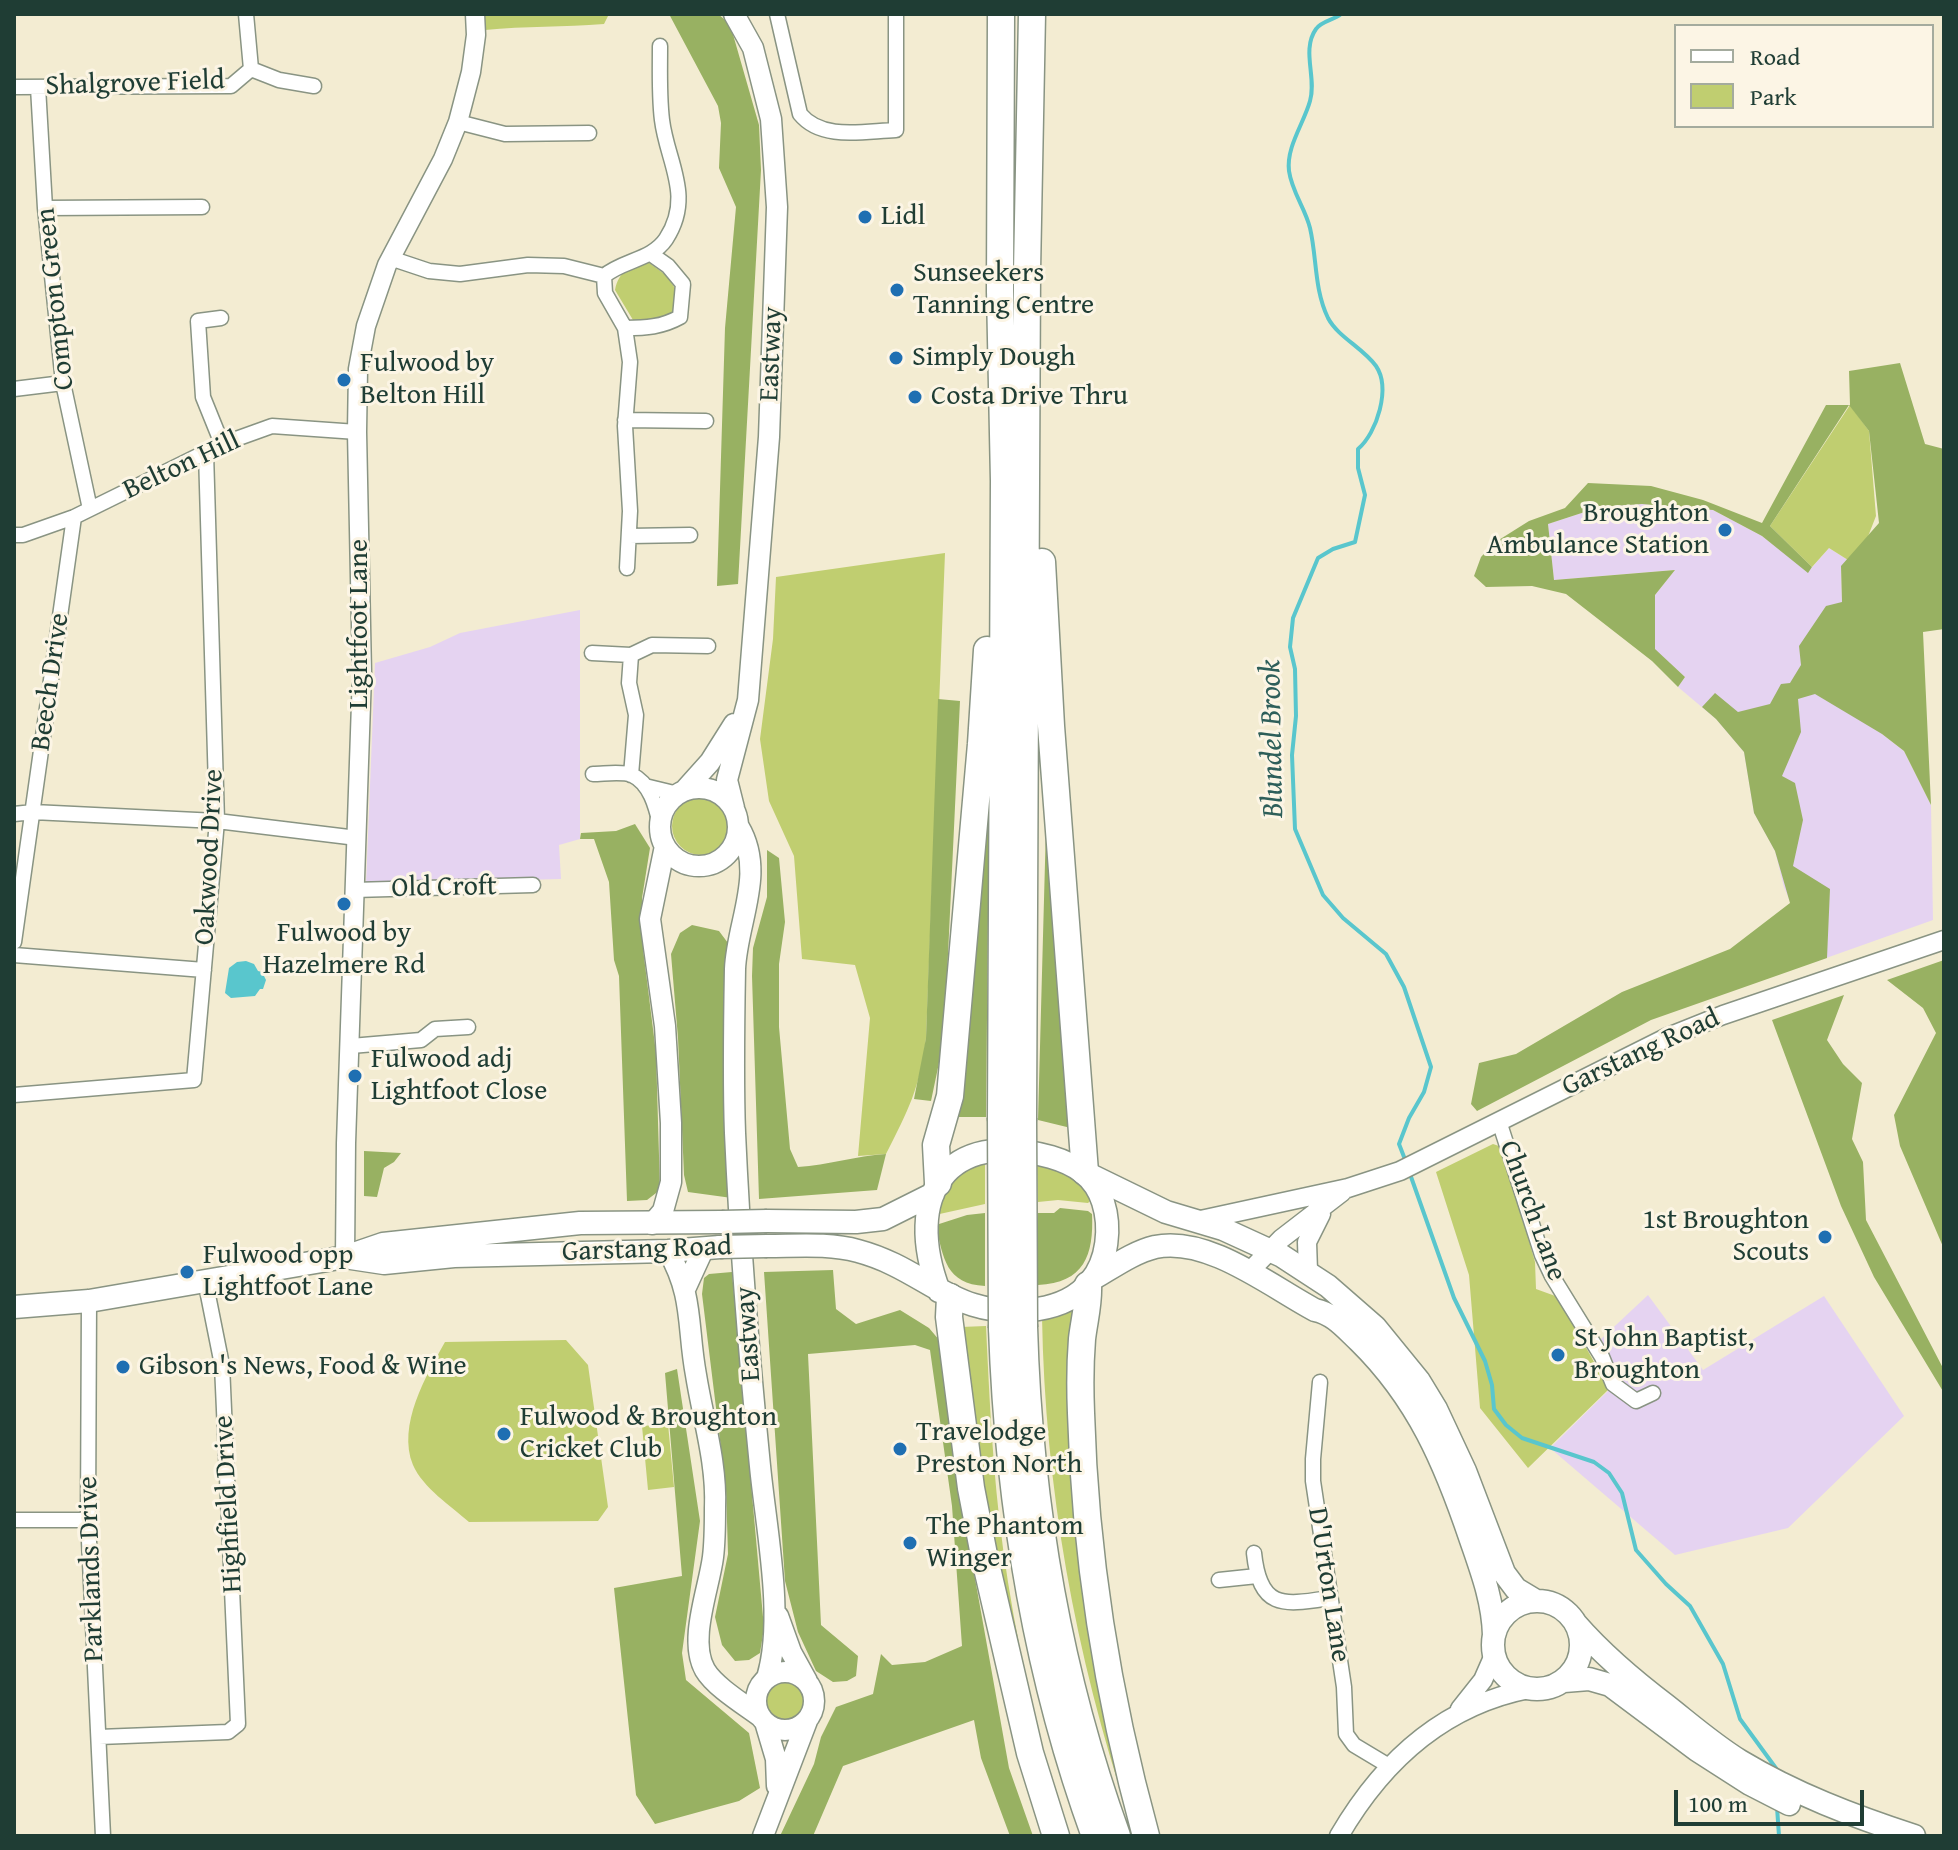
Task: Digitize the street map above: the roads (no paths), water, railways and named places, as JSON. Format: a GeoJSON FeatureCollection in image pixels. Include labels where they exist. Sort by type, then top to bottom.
{"type":"FeatureCollection","features":[{"type":"Feature","properties":{"kind":"highway"},"geometry":{"type":"LineString","coordinates":[[1001,14],[1000,291],[1013,1327],[1008,1537],[1039,1695],[1078,1836]]}},
{"type":"Feature","properties":{"kind":"highway"},"geometry":{"type":"LineString","coordinates":[[1012,1118],[1032,14]]}},
{"type":"Feature","properties":{"kind":"highway"},"geometry":{"type":"LineString","coordinates":[[1027,271],[1051,726],[1080,1132],[1086,1173]]}},
{"type":"Feature","properties":{"kind":"highway"},"geometry":{"type":"LineString","coordinates":[[936,1189],[936,1145],[950,1096],[981,744],[1000,291]]}},
{"type":"Feature","properties":{"kind":"highway"},"geometry":{"type":"LineString","coordinates":[[1091,1281],[1082,1336],[1081,1397],[1088,1529],[1109,1677],[1146,1836]]}},
{"type":"Feature","properties":{"kind":"highway"},"geometry":{"type":"LineString","coordinates":[[945,1294],[976,1514],[1030,1753],[1056,1836]]}},
{"type":"Feature","properties":{"kind":"highway"},"geometry":{"type":"LineString","coordinates":[[1013,1327],[1048,1578],[1072,1687],[1117,1836]]}},
{"type":"Feature","properties":{"kind":"highway"},"geometry":{"type":"LineString","coordinates":[[1011,1473],[1028,1582],[1049,1684],[1095,1836]]}},
{"type":"Feature","properties":{"kind":"main road","name":"Eastway"},"geometry":{"type":"LineString","coordinates":[[734,14],[753,48],[771,119],[777,207],[769,437],[748,700],[729,768],[728,785],[736,818],[747,841],[750,884],[735,965],[735,1132],[752,1378],[774,1605],[773,1655],[765,1679]]}},
{"type":"Feature","properties":{"kind":"main road","name":"Eastway"},"geometry":{"type":"LineString","coordinates":[[681,792],[710,762],[748,700]]}},
{"type":"Feature","properties":{"kind":"main road"},"geometry":{"type":"LineString","coordinates":[[650,919],[660,897],[675,878],[684,871],[721,860],[732,849],[736,818],[718,792],[704,788],[681,792],[663,811],[660,824],[665,846],[650,919],[665,1026],[671,1182],[663,1211],[652,1224]]}},
{"type":"Feature","properties":{"kind":"main road"},"geometry":{"type":"LineString","coordinates":[[665,846],[681,861],[706,865]]}},
{"type":"Feature","properties":{"kind":"main road","name":"Eastway"},"geometry":{"type":"LineString","coordinates":[[706,865],[727,866],[734,873],[743,892],[745,919]]}},
{"type":"Feature","properties":{"kind":"main road"},"geometry":{"type":"LineString","coordinates":[[1536,1601],[1516,1589],[1504,1573],[1449,1435],[1419,1381],[1375,1327],[1308,1271],[1223,1229],[1152,1206],[1086,1173],[1041,1155],[993,1150],[959,1161],[936,1189],[926,1224],[927,1251],[945,1294],[979,1308],[1014,1312],[1063,1303],[1091,1281],[1153,1248],[1177,1245],[1210,1254],[1249,1272],[1315,1310],[1328,1313],[1385,1369],[1417,1413],[1444,1466],[1488,1591],[1494,1645],[1506,1677],[1516,1685],[1529,1689],[1547,1689],[1564,1681],[1573,1672],[1582,1648],[1576,1624]]}},
{"type":"Feature","properties":{"kind":"main road"},"geometry":{"type":"LineString","coordinates":[[1086,1173],[1102,1198],[1108,1227],[1106,1245],[1091,1281]]}},
{"type":"Feature","properties":{"kind":"main road"},"geometry":{"type":"LineString","coordinates":[[671,1182],[678,1207],[693,1222]]}},
{"type":"Feature","properties":{"kind":"main road","name":"Garstang Road"},"geometry":{"type":"LineString","coordinates":[[14,1307],[89,1301],[345,1257],[383,1244],[580,1223],[856,1222],[883,1219],[936,1189]]}},
{"type":"Feature","properties":{"kind":"main road","name":"Garstang Road"},"geometry":{"type":"LineString","coordinates":[[345,1257],[384,1263],[454,1256],[767,1246],[831,1247],[855,1250],[892,1263],[945,1294]]}},
{"type":"Feature","properties":{"kind":"main road"},"geometry":{"type":"LineString","coordinates":[[686,1287],[712,1249]]}},
{"type":"Feature","properties":{"kind":"main road"},"geometry":{"type":"LineString","coordinates":[[668,1251],[686,1287],[695,1373],[710,1445],[715,1503],[713,1557],[700,1619],[700,1656],[706,1672],[718,1685],[763,1720],[783,1730],[796,1728],[807,1721]]}},
{"type":"Feature","properties":{"kind":"main road"},"geometry":{"type":"LineString","coordinates":[[1494,1645],[1500,1621],[1509,1611],[1536,1601],[1555,1604],[1564,1609],[1605,1655],[1639,1685],[1740,1761],[1844,1813],[1914,1836]]}},
{"type":"Feature","properties":{"kind":"main road","name":"Eastway"},"geometry":{"type":"LineString","coordinates":[[774,1605],[791,1652],[807,1681]]}},
{"type":"Feature","properties":{"kind":"main road"},"geometry":{"type":"LineString","coordinates":[[718,1685],[742,1688],[777,1672],[788,1671],[799,1674],[814,1692],[815,1701],[763,1836]]}},
{"type":"Feature","properties":{"kind":"main road"},"geometry":{"type":"LineString","coordinates":[[765,1679],[756,1696],[757,1707],[776,1759],[777,1798]]}},
{"type":"Feature","properties":{"kind":"main road"},"geometry":{"type":"LineString","coordinates":[[1564,1681],[1589,1679],[1610,1685],[1697,1750],[1750,1784],[1800,1810],[1864,1836]]}},
{"type":"Feature","properties":{"kind":"street"},"geometry":{"type":"LineString","coordinates":[[246,14],[251,69],[279,80],[314,86]]}},
{"type":"Feature","properties":{"kind":"street","name":"Lightfoot Lane"},"geometry":{"type":"LineString","coordinates":[[345,1257],[362,674],[358,369],[366,326],[390,258],[443,159],[458,122],[471,72],[476,35],[475,14]]}},
{"type":"Feature","properties":{"kind":"street"},"geometry":{"type":"LineString","coordinates":[[777,14],[800,114],[808,124],[823,131],[896,130],[896,14]]}},
{"type":"Feature","properties":{"kind":"street"},"geometry":{"type":"LineString","coordinates":[[604,276],[615,267],[651,254],[666,239],[677,212],[679,183],[662,124],[660,46]]}},
{"type":"Feature","properties":{"kind":"street","name":"Shalgrove Field"},"geometry":{"type":"LineString","coordinates":[[14,87],[231,86],[251,69]]}},
{"type":"Feature","properties":{"kind":"street","name":"Compton Green"},"geometry":{"type":"LineString","coordinates":[[38,87],[45,208],[63,383],[90,509]]}},
{"type":"Feature","properties":{"kind":"street"},"geometry":{"type":"LineString","coordinates":[[458,122],[505,134],[589,133]]}},
{"type":"Feature","properties":{"kind":"street"},"geometry":{"type":"LineString","coordinates":[[45,208],[202,207]]}},
{"type":"Feature","properties":{"kind":"street"},"geometry":{"type":"LineString","coordinates":[[625,328],[657,326],[680,317],[683,284],[668,266],[651,254]]}},
{"type":"Feature","properties":{"kind":"street"},"geometry":{"type":"LineString","coordinates":[[390,258],[429,271],[460,274],[528,265],[564,266],[604,276]]}},
{"type":"Feature","properties":{"kind":"street"},"geometry":{"type":"LineString","coordinates":[[604,276],[605,293],[625,328],[630,362],[625,420],[629,536],[627,568]]}},
{"type":"Feature","properties":{"kind":"street"},"geometry":{"type":"LineString","coordinates":[[221,318],[198,321],[203,397],[222,444]]}},
{"type":"Feature","properties":{"kind":"street"},"geometry":{"type":"LineString","coordinates":[[14,389],[63,383]]}},
{"type":"Feature","properties":{"kind":"street"},"geometry":{"type":"LineString","coordinates":[[625,420],[706,421]]}},
{"type":"Feature","properties":{"kind":"street","name":"Belton Hill"},"geometry":{"type":"LineString","coordinates":[[14,535],[23,535],[74,517],[222,444],[272,426],[357,432]]}},
{"type":"Feature","properties":{"kind":"street","name":"Oakwood Drive"},"geometry":{"type":"LineString","coordinates":[[14,1095],[194,1080],[217,821],[206,453]]}},
{"type":"Feature","properties":{"kind":"street","name":"Beech Drive"},"geometry":{"type":"LineString","coordinates":[[14,942],[74,517]]}},
{"type":"Feature","properties":{"kind":"street"},"geometry":{"type":"LineString","coordinates":[[629,536],[690,535]]}},
{"type":"Feature","properties":{"kind":"street"},"geometry":{"type":"LineString","coordinates":[[592,653],[631,655],[652,645],[708,646]]}},
{"type":"Feature","properties":{"kind":"street"},"geometry":{"type":"LineString","coordinates":[[631,655],[629,683],[636,715],[631,775]]}},
{"type":"Feature","properties":{"kind":"street"},"geometry":{"type":"LineString","coordinates":[[593,774],[631,775],[645,786],[655,803],[660,824]]}},
{"type":"Feature","properties":{"kind":"street"},"geometry":{"type":"LineString","coordinates":[[645,786],[681,792]]}},
{"type":"Feature","properties":{"kind":"street"},"geometry":{"type":"LineString","coordinates":[[14,814],[33,812],[217,821],[357,838]]}},
{"type":"Feature","properties":{"kind":"street","name":"Old Croft"},"geometry":{"type":"LineString","coordinates":[[354,890],[533,885]]}},
{"type":"Feature","properties":{"kind":"street","name":"Garstang Road"},"geometry":{"type":"LineString","coordinates":[[1196,1221],[1341,1192],[1407,1167],[1668,1037],[1723,1015],[1944,940]]}},
{"type":"Feature","properties":{"kind":"street"},"geometry":{"type":"LineString","coordinates":[[14,955],[204,970]]}},
{"type":"Feature","properties":{"kind":"street"},"geometry":{"type":"LineString","coordinates":[[351,1046],[421,1040],[435,1029],[460,1033]]}},
{"type":"Feature","properties":{"kind":"street","name":"Church Lane"},"geometry":{"type":"LineString","coordinates":[[1499,1121],[1542,1255],[1602,1357],[1613,1384],[1636,1401],[1653,1393]]}},
{"type":"Feature","properties":{"kind":"street"},"geometry":{"type":"LineString","coordinates":[[1308,1271],[1309,1235],[1318,1218],[1341,1192]]}},
{"type":"Feature","properties":{"kind":"street","name":"Garstang Road"},"geometry":{"type":"LineString","coordinates":[[1249,1272],[1288,1233],[1341,1192]]}},
{"type":"Feature","properties":{"kind":"street","name":"Highfield Drive"},"geometry":{"type":"LineString","coordinates":[[99,1737],[228,1732],[236,1728],[239,1719],[222,1365],[205,1280]]}},
{"type":"Feature","properties":{"kind":"street","name":"Parklands Drive"},"geometry":{"type":"LineString","coordinates":[[89,1301],[88,1520],[103,1836]]}},
{"type":"Feature","properties":{"kind":"street","name":"D'Urton Lane"},"geometry":{"type":"LineString","coordinates":[[1320,1382],[1313,1481],[1343,1679],[1346,1734],[1354,1745],[1389,1766]]}},
{"type":"Feature","properties":{"kind":"street"},"geometry":{"type":"LineString","coordinates":[[14,1520],[88,1520]]}},
{"type":"Feature","properties":{"kind":"street"},"geometry":{"type":"LineString","coordinates":[[1254,1553],[1257,1576],[1264,1591],[1282,1601],[1297,1603],[1330,1598]]}},
{"type":"Feature","properties":{"kind":"street"},"geometry":{"type":"LineString","coordinates":[[1219,1580],[1257,1576]]}},
{"type":"Feature","properties":{"kind":"street"},"geometry":{"type":"LineString","coordinates":[[1458,1712],[1483,1680],[1494,1645]]}},
{"type":"Feature","properties":{"kind":"street"},"geometry":{"type":"LineString","coordinates":[[1339,1836],[1362,1799],[1389,1766],[1423,1737],[1458,1712],[1502,1695],[1529,1689]]}},
{"type":"Feature","properties":{"kind":"water"},"geometry":{"type":"Polygon","coordinates":[[[246,961],[262,972],[266,980],[263,989],[255,996],[231,998],[225,993],[229,968],[237,962],[246,961]]]}},
{"type":"Feature","properties":{"kind":"waterway","name":"Blundel Brook"},"geometry":{"type":"LineString","coordinates":[[1341,14],[1318,26],[1312,37],[1309,55],[1312,92],[1290,153],[1289,171],[1310,228],[1323,307],[1332,325],[1376,366],[1382,398],[1376,422],[1358,449],[1358,468],[1365,495],[1355,542],[1318,558],[1293,618],[1290,647],[1295,669],[1296,716],[1292,755],[1295,829],[1323,895],[1343,918],[1386,954],[1404,987],[1431,1067],[1424,1092],[1399,1144],[1406,1162]]}},
{"type":"Feature","properties":{"kind":"waterway","name":"Blundel Brook"},"geometry":{"type":"LineString","coordinates":[[1410,1174],[1454,1298],[1485,1361],[1492,1385],[1494,1409],[1506,1425],[1522,1438],[1594,1462],[1609,1473],[1622,1493],[1636,1550],[1690,1606],[1723,1664],[1740,1719],[1778,1771]]}},
{"type":"Feature","properties":{"kind":"waterway"},"geometry":{"type":"LineString","coordinates":[[1777,1807],[1779,1836]]}},
{"type":"Feature","properties":{"kind":"place","name":"Lidl"},"geometry":{"type":"Point","coordinates":[865,217]}},
{"type":"Feature","properties":{"kind":"place","name":"Sunseekers Tanning Centre"},"geometry":{"type":"Point","coordinates":[897,290]}},
{"type":"Feature","properties":{"kind":"place","name":"Simply Dough"},"geometry":{"type":"Point","coordinates":[896,358]}},
{"type":"Feature","properties":{"kind":"place","name":"Fulwood by Belton Hill"},"geometry":{"type":"Point","coordinates":[344,380]}},
{"type":"Feature","properties":{"kind":"place","name":"Costa Drive Thru"},"geometry":{"type":"Point","coordinates":[915,397]}},
{"type":"Feature","properties":{"kind":"place","name":"Broughton Ambulance Station"},"geometry":{"type":"Point","coordinates":[1725,530]}},
{"type":"Feature","properties":{"kind":"place","name":"Fulwood by Hazelmere Rd"},"geometry":{"type":"Point","coordinates":[344,904]}},
{"type":"Feature","properties":{"kind":"place","name":"Fulwood adj Lightfoot Close"},"geometry":{"type":"Point","coordinates":[355,1076]}},
{"type":"Feature","properties":{"kind":"place","name":"1st Broughton Scouts"},"geometry":{"type":"Point","coordinates":[1825,1237]}},
{"type":"Feature","properties":{"kind":"place","name":"Fulwood opp Lightfoot Lane"},"geometry":{"type":"Point","coordinates":[187,1272]}},
{"type":"Feature","properties":{"kind":"place","name":"St John Baptist, Broughton"},"geometry":{"type":"Point","coordinates":[1558,1355]}},
{"type":"Feature","properties":{"kind":"place","name":"Gibson's News, Food & Wine"},"geometry":{"type":"Point","coordinates":[123,1367]}},
{"type":"Feature","properties":{"kind":"place","name":"Fulwood & Broughton Cricket Club"},"geometry":{"type":"Point","coordinates":[504,1434]}},
{"type":"Feature","properties":{"kind":"place","name":"Travelodge Preston North"},"geometry":{"type":"Point","coordinates":[900,1449]}},
{"type":"Feature","properties":{"kind":"place","name":"The Phantom Winger"},"geometry":{"type":"Point","coordinates":[910,1543]}}]}
